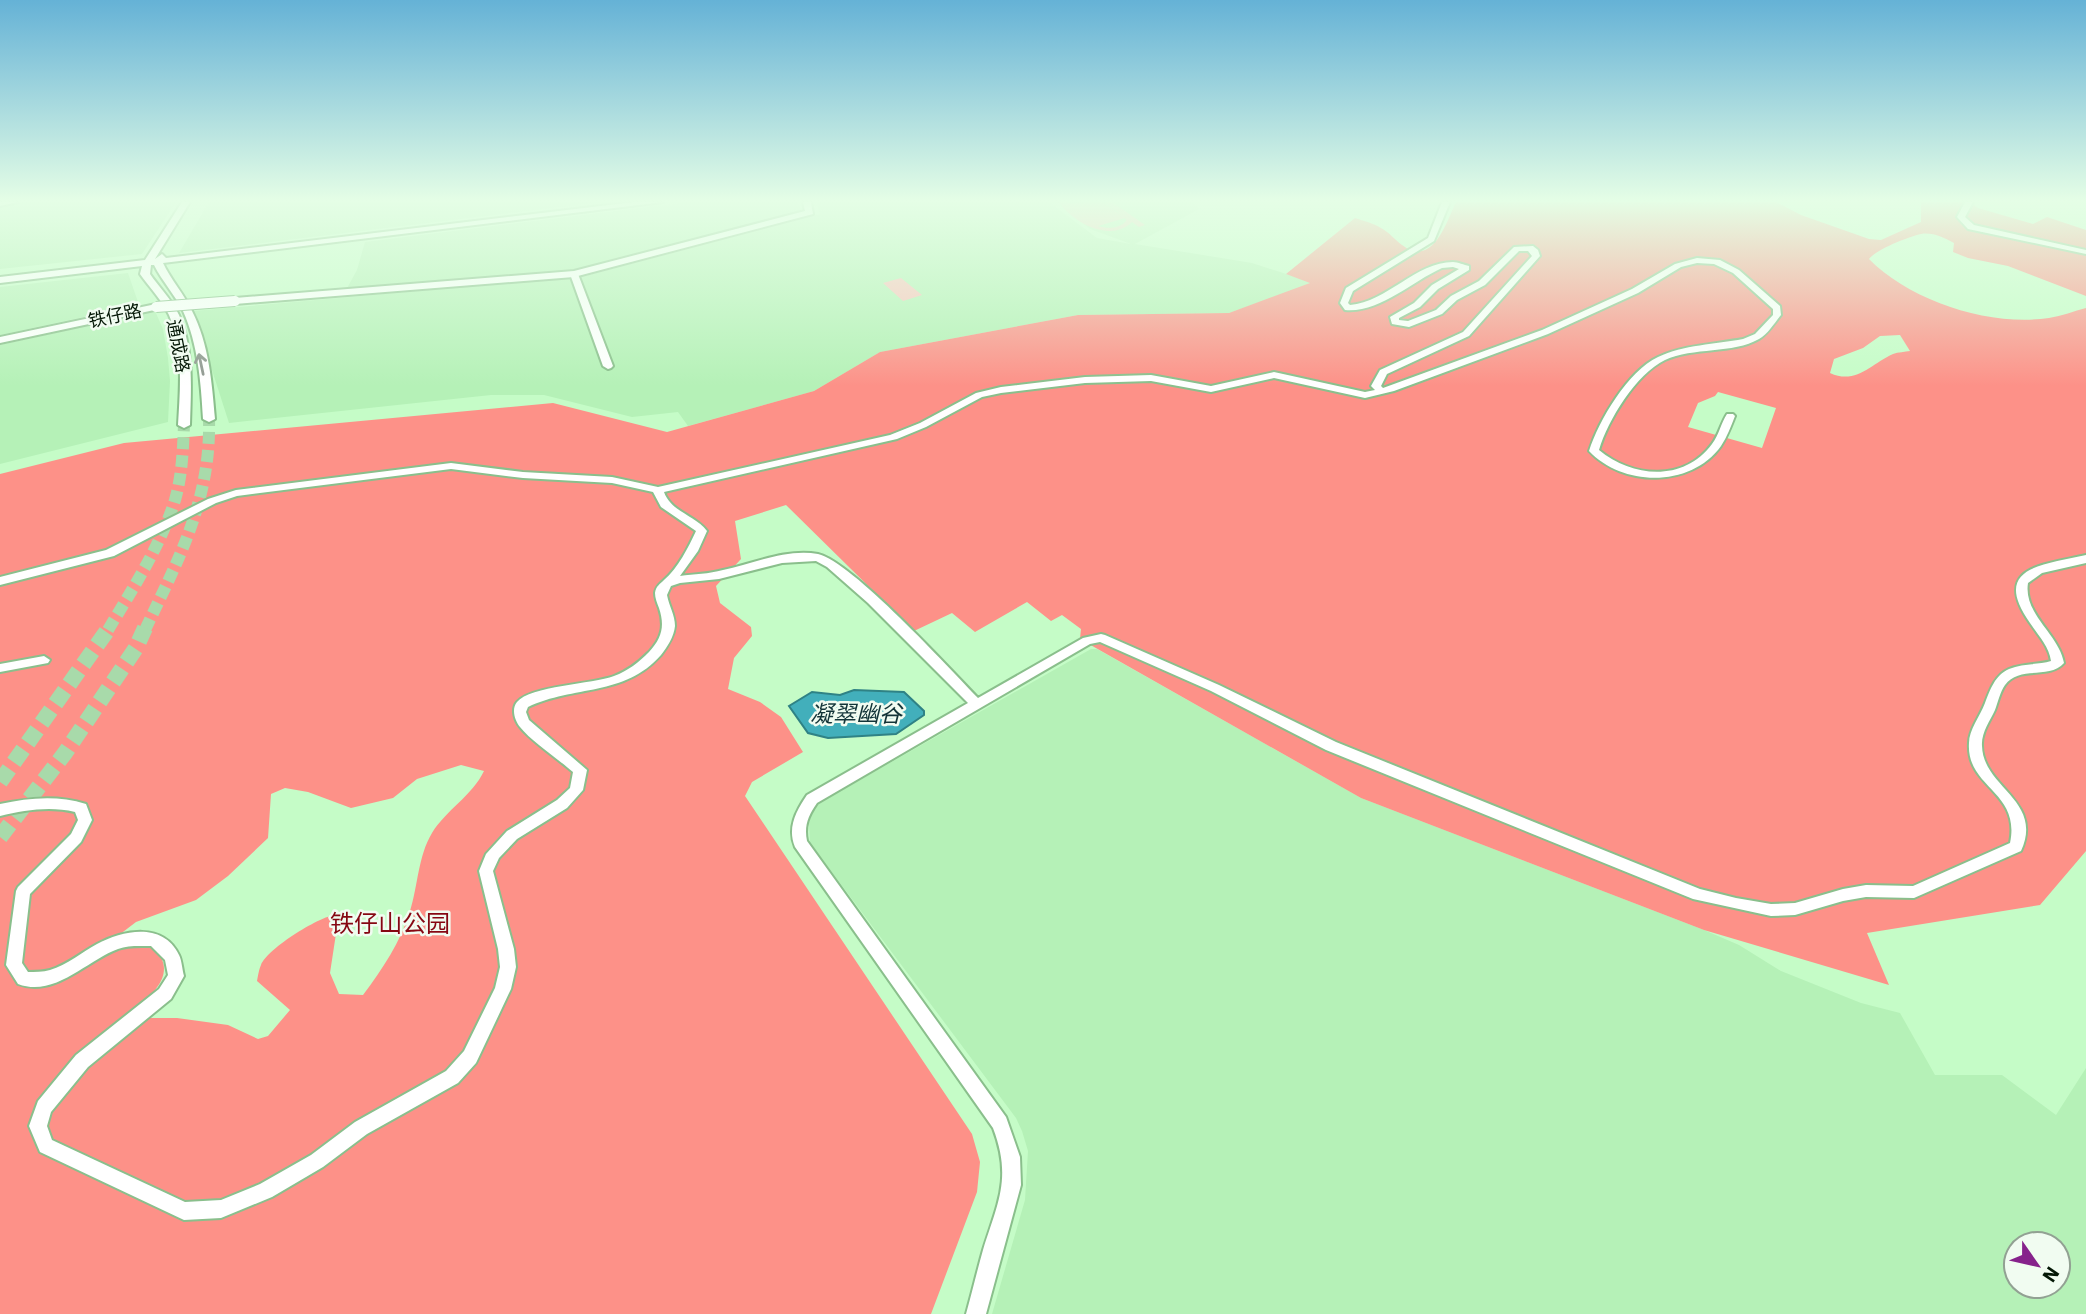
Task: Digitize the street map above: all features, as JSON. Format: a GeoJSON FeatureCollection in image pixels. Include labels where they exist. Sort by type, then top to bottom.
{"type":"FeatureCollection","features":[{"type":"Feature","properties":{"kind":"street"},"geometry":{"type":"LineString","coordinates":[[0,278],[133,263]]}},
{"type":"Feature","properties":{"kind":"street","name":"通成路"},"geometry":{"type":"LineString","coordinates":[[152,263],[145,274],[173,313],[178,325],[186,378],[184,425]]}},
{"type":"Feature","properties":{"kind":"street","name":"通成路"},"geometry":{"type":"LineString","coordinates":[[156,263],[191,322],[207,396],[209,419]]}},
{"type":"Feature","properties":{"kind":"street"},"geometry":{"type":"LineString","coordinates":[[168,281],[169,276],[179,268],[191,263]]}},
{"type":"Feature","properties":{"kind":"street","name":"铁仔路"},"geometry":{"type":"LineString","coordinates":[[0,340],[156,307],[574,275],[614,263]]}},
{"type":"Feature","properties":{"kind":"street"},"geometry":{"type":"LineString","coordinates":[[1390,263],[1346,295],[1345,303],[1348,308],[1359,309],[1383,300],[1423,274],[1453,264],[1466,268],[1435,287],[1417,305],[1394,317],[1395,322],[1402,325],[1439,312],[1454,298],[1482,283],[1502,263]]}},
{"type":"Feature","properties":{"kind":"street"},"geometry":{"type":"LineString","coordinates":[[1379,389],[1382,372],[1465,334],[1529,263]]}},
{"type":"Feature","properties":{"kind":"street"},"geometry":{"type":"LineString","coordinates":[[0,581],[110,553],[212,501],[236,493],[451,466],[531,476],[580,477],[658,490],[893,437],[979,396],[1001,390],[1085,380],[1151,378],[1211,389],[1274,375],[1365,395],[1563,324],[1638,290],[1683,263]]}},
{"type":"Feature","properties":{"kind":"street"},"geometry":{"type":"LineString","coordinates":[[1717,263],[1731,267],[1777,308],[1777,315],[1758,336],[1661,359],[1644,370],[1618,405],[1596,441],[1594,451],[1602,460],[1634,473],[1663,476],[1678,473],[1693,466],[1716,446],[1730,416]]}},
{"type":"Feature","properties":{"kind":"street"},"geometry":{"type":"LineString","coordinates":[[574,275],[608,366]]}},
{"type":"Feature","properties":{"kind":"street"},"geometry":{"type":"LineString","coordinates":[[0,810],[25,804],[60,802],[81,808],[85,820],[76,838],[23,891],[14,965],[24,979],[39,981],[63,974],[113,944],[130,939],[154,939],[172,957],[176,976],[165,994],[82,1060],[44,1107],[38,1126],[46,1146],[184,1211],[220,1209],[267,1191],[317,1161],[361,1128],[452,1077],[470,1057],[503,989],[508,967],[486,871],[493,854],[512,835],[562,804],[576,790],[580,770],[524,723],[520,712],[522,704],[554,690],[609,682],[631,674],[651,658],[665,639],[669,625],[660,596],[663,586],[671,580],[692,551],[702,531],[697,524],[671,512],[660,500],[658,490]]}},
{"type":"Feature","properties":{"kind":"street"},"geometry":{"type":"LineString","coordinates":[[671,580],[701,579],[801,557],[819,558],[829,563],[860,590],[978,705]]}},
{"type":"Feature","properties":{"kind":"street"},"geometry":{"type":"LineString","coordinates":[[976,1314],[993,1246],[1010,1199],[1013,1174],[1011,1149],[1000,1123],[800,843],[797,830],[802,814],[812,799],[1087,641],[1101,638],[1215,688],[1331,746],[1698,895],[1771,910],[1795,909],[1866,891],[1914,892],[2016,847],[2021,834],[2020,816],[1985,774],[1977,757],[1975,742],[2001,680],[2020,670],[2058,663],[2059,655],[2055,647],[2035,623],[2021,596],[2022,583],[2031,573],[2086,559]]}},
{"type":"Feature","properties":{"kind":"street"},"geometry":{"type":"LineString","coordinates":[[0,668],[44,660]]}},
{"type":"Feature","properties":{"kind":"shaded area"},"geometry":{"type":"Polygon","coordinates":[[[0,263],[54,263],[0,269],[0,263]]]}},
{"type":"Feature","properties":{"kind":"shaded area"},"geometry":{"type":"Polygon","coordinates":[[[359,263],[599,263],[573,270],[346,290],[359,263]]]}},
{"type":"Feature","properties":{"kind":"shaded area"},"geometry":{"type":"Polygon","coordinates":[[[633,263],[1253,263],[1311,282],[1302,288],[1229,313],[1078,315],[880,352],[814,391],[688,426],[678,412],[632,417],[544,395],[491,395],[229,423],[193,311],[585,276],[633,263]]]}},
{"type":"Feature","properties":{"kind":"shaded area","name":"铁仔山公园"},"geometry":{"type":"Polygon","coordinates":[[[1299,263],[1874,263],[1906,287],[1928,298],[1977,314],[2026,320],[2054,317],[2086,308],[2086,851],[2040,905],[1867,933],[1889,985],[1704,930],[1361,798],[1080,639],[1081,629],[1062,615],[1051,621],[1027,602],[975,632],[952,613],[914,631],[786,505],[735,521],[741,559],[716,586],[720,603],[751,627],[752,636],[734,658],[728,689],[760,702],[781,717],[803,752],[752,782],[745,796],[972,1134],[980,1162],[977,1192],[931,1314],[0,1314],[0,474],[124,443],[553,403],[667,432],[814,391],[880,352],[1078,315],[1229,313],[1310,283],[1286,274],[1299,263]],[[1900,335],[1880,336],[1863,348],[1834,359],[1830,373],[1839,376],[1856,375],[1893,354],[1910,351],[1900,335]],[[1718,392],[1698,403],[1688,427],[1762,448],[1776,408],[1718,392]],[[461,765],[417,779],[393,798],[351,808],[308,792],[285,788],[271,794],[268,838],[228,876],[196,900],[136,922],[119,935],[155,950],[164,966],[156,989],[136,1007],[143,1018],[177,1018],[228,1025],[258,1039],[268,1036],[290,1010],[257,981],[261,965],[274,950],[296,934],[320,920],[339,914],[330,973],[339,994],[363,995],[402,933],[413,901],[427,842],[444,817],[473,788],[484,771],[461,765]]]}},
{"type":"Feature","properties":{"kind":"shaded area","name":"铁仔山公园"},"geometry":{"type":"Polygon","coordinates":[[[1995,263],[2086,263],[2086,296],[1995,263]]]}},
{"type":"Feature","properties":{"kind":"shaded area"},"geometry":{"type":"Polygon","coordinates":[[[128,273],[139,305],[0,335],[0,287],[128,273]]]}},
{"type":"Feature","properties":{"kind":"shaded area"},"geometry":{"type":"Polygon","coordinates":[[[901,278],[922,295],[903,301],[883,283],[901,278]]]}},
{"type":"Feature","properties":{"kind":"shaded area"},"geometry":{"type":"Polygon","coordinates":[[[155,311],[163,329],[168,358],[168,422],[0,464],[0,345],[155,311]]]}},
{"type":"Feature","properties":{"kind":"shaded area"},"geometry":{"type":"Polygon","coordinates":[[[1091,649],[1097,649],[1361,798],[1704,930],[1739,945],[1781,971],[1861,1003],[1900,1013],[1935,1075],[2002,1075],[2056,1115],[2086,1068],[2086,1314],[992,1314],[1025,1200],[1028,1151],[1022,1131],[1016,1118],[810,843],[809,820],[812,811],[821,802],[1091,649]]]}},
{"type":"Feature","properties":{"kind":"water","name":"凝翠幽谷"},"geometry":{"type":"Polygon","coordinates":[[[854,690],[904,692],[924,711],[924,715],[896,734],[828,738],[808,733],[789,706],[812,692],[840,695],[854,690]]]}},
{"type":"Feature","properties":{"kind":"tunnel"},"geometry":{"type":"LineString","coordinates":[[145,630],[181,553],[199,502],[205,476],[209,419]]}},
{"type":"Feature","properties":{"kind":"tunnel"},"geometry":{"type":"LineString","coordinates":[[108,630],[145,567],[169,517],[179,482],[184,425]]}},
{"type":"Feature","properties":{"kind":"tunnel"},"geometry":{"type":"LineString","coordinates":[[0,782],[109,628]]}},
{"type":"Feature","properties":{"kind":"tunnel"},"geometry":{"type":"LineString","coordinates":[[0,837],[65,753],[136,648],[145,628]]}}]}
